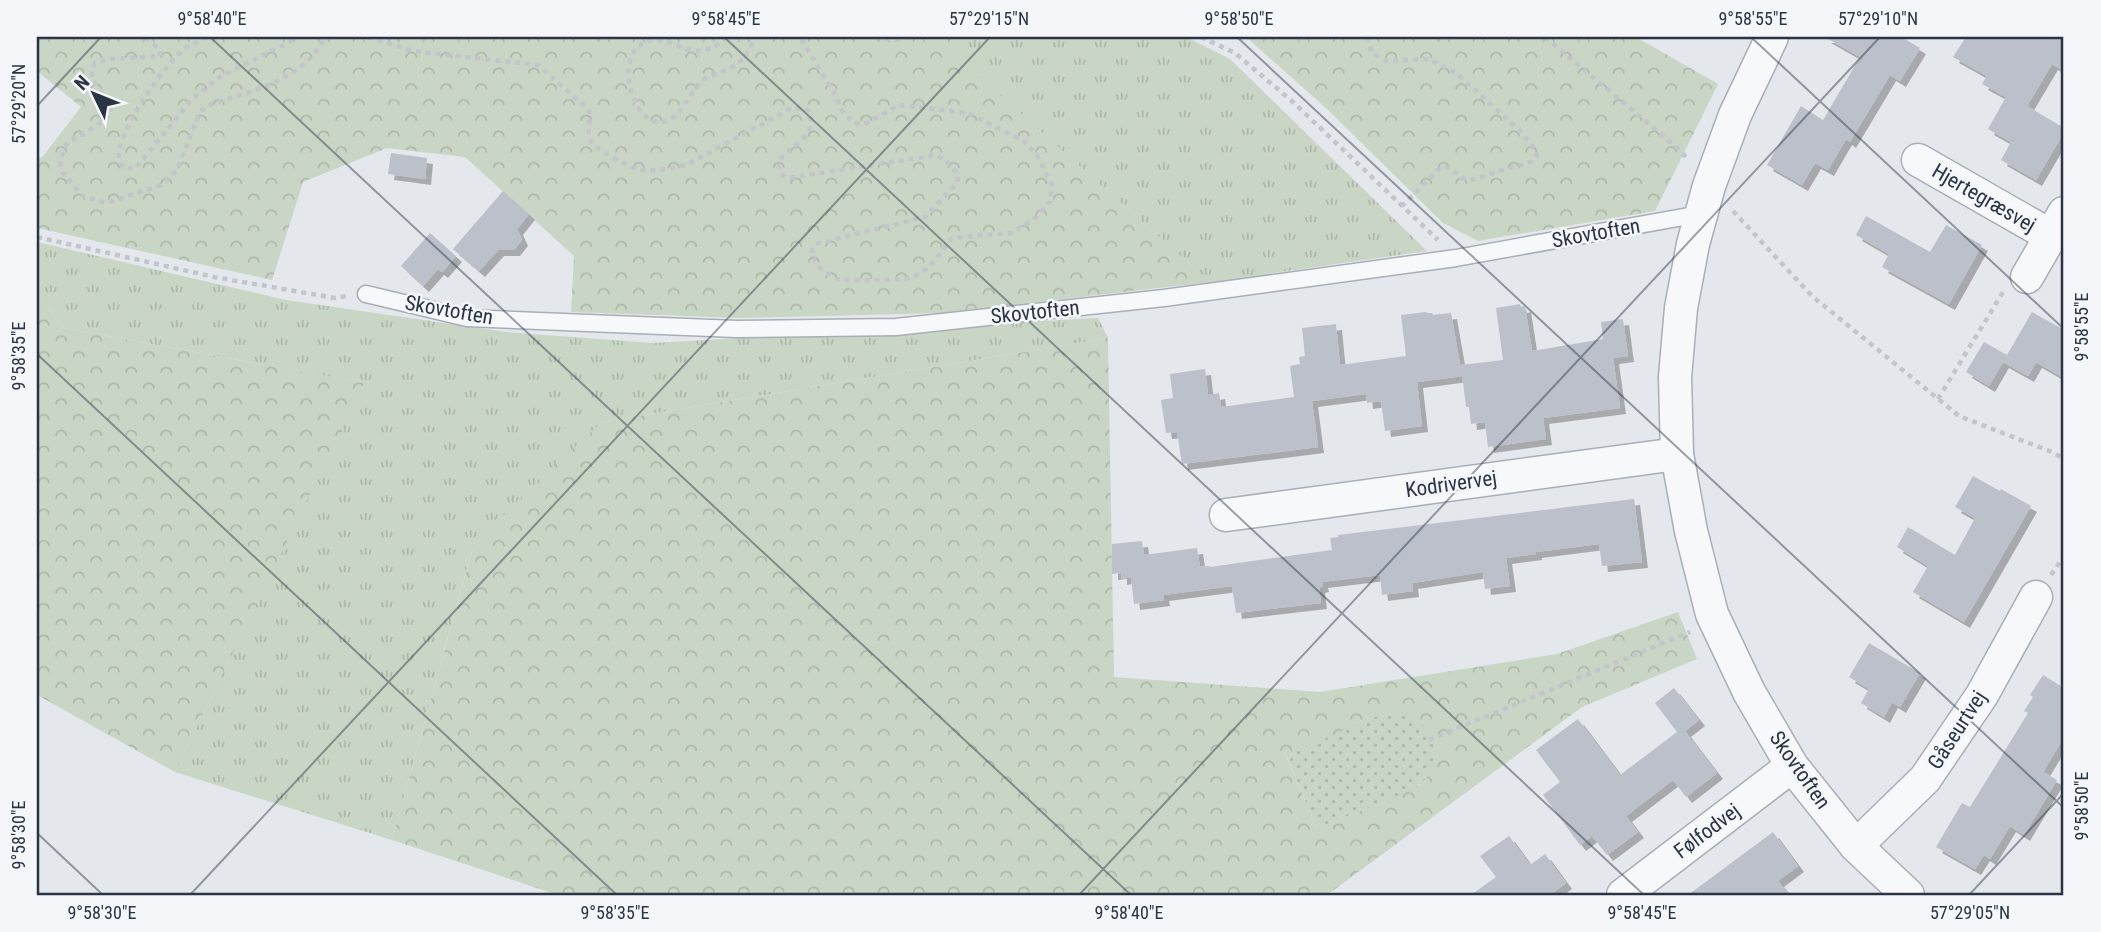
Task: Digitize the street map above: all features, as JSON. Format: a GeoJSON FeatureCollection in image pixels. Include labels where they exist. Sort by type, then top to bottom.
{"type":"FeatureCollection","features":[{"type":"Feature","properties":{"kind":"street","name":"Skovtoften"},"geometry":{"type":"LineString","coordinates":[[1772,37],[1735,115],[1705,200],[1681,308],[1675,377],[1677,454],[1691,531],[1712,614],[1749,692],[1792,766],[1856,846],[1908,895]]}},
{"type":"Feature","properties":{"kind":"street","name":"Hjertegræsvej"},"geometry":{"type":"LineString","coordinates":[[1917,160],[2058,225],[2028,278]]}},
{"type":"Feature","properties":{"kind":"street","name":"Kodrivervej"},"geometry":{"type":"LineString","coordinates":[[1226,515],[1677,454]]}},
{"type":"Feature","properties":{"kind":"street","name":"Gåseurtvej"},"geometry":{"type":"LineString","coordinates":[[1856,846],[1925,779],[1982,695],[2036,597]]}},
{"type":"Feature","properties":{"kind":"street","name":"Følfodvej"},"geometry":{"type":"LineString","coordinates":[[1622,895],[1792,766]]}},
{"type":"Feature","properties":{"kind":"lane","name":"Skovtoften"},"geometry":{"type":"LineString","coordinates":[[366,294],[467,318],[736,329],[897,327],[1164,298],[1456,258],[1705,200]]}},
{"type":"Feature","properties":{"kind":"path"},"geometry":{"type":"LineString","coordinates":[[146,37],[160,50],[160,56],[111,59],[95,63],[90,72],[91,78],[111,106],[111,114],[67,143],[60,161],[62,172],[84,197],[107,203],[161,185],[177,170],[200,112],[206,106],[274,83],[293,72],[319,50],[325,37]]}},
{"type":"Feature","properties":{"kind":"path"},"geometry":{"type":"LineString","coordinates":[[207,37],[181,51],[155,83],[130,122],[119,148],[118,160],[122,167],[135,169],[192,99],[220,77],[299,37]]}},
{"type":"Feature","properties":{"kind":"path"},"geometry":{"type":"LineString","coordinates":[[368,37],[413,51],[538,65],[588,109],[591,115],[589,137],[592,143],[638,170],[687,165],[790,109],[804,108],[810,112],[812,121],[804,140],[783,154],[778,161],[782,175],[788,178],[937,155],[952,166],[958,176],[957,183],[925,217],[813,246],[812,258],[823,270],[839,279],[906,279],[923,271],[952,238],[1010,233],[1032,221],[1050,202],[1052,185],[1037,155],[1024,141],[968,113],[899,105],[867,123],[854,123],[842,111],[836,96],[800,37]]}},
{"type":"Feature","properties":{"kind":"path"},"geometry":{"type":"LineString","coordinates":[[727,37],[708,49],[695,52],[661,39],[642,44],[633,54],[627,72],[632,96],[643,114],[654,121],[664,122],[681,111],[703,79],[732,68],[748,54],[755,37]]}},
{"type":"Feature","properties":{"kind":"path"},"geometry":{"type":"LineString","coordinates":[[875,37],[899,40],[909,37]]}},
{"type":"Feature","properties":{"kind":"path"},"geometry":{"type":"LineString","coordinates":[[1201,37],[1236,53],[1293,102],[1456,258]]}},
{"type":"Feature","properties":{"kind":"path"},"geometry":{"type":"LineString","coordinates":[[1367,37],[1372,53],[1386,61],[1428,59],[1456,73],[1517,128],[1537,155],[1533,161],[1468,181],[1445,166],[1441,167],[1402,206]]}},
{"type":"Feature","properties":{"kind":"path"},"geometry":{"type":"LineString","coordinates":[[1545,37],[1680,150],[1705,200],[1812,296],[1959,416],[2064,459]]}},
{"type":"Feature","properties":{"kind":"path"},"geometry":{"type":"LineString","coordinates":[[37,237],[241,282],[335,298],[366,294]]}},
{"type":"Feature","properties":{"kind":"path"},"geometry":{"type":"LineString","coordinates":[[1938,398],[2009,283],[2028,278]]}},
{"type":"Feature","properties":{"kind":"path"},"geometry":{"type":"LineString","coordinates":[[1429,740],[1716,622]]}},
{"type":"Feature","properties":{"kind":"green space"},"geometry":{"type":"Polygon","coordinates":[[[37,37],[956,37],[964,63],[1210,282],[942,313],[741,318],[571,312],[574,256],[465,157],[387,148],[303,182],[272,280],[37,228],[37,160],[81,107],[37,71],[37,37]]]}},
{"type":"Feature","properties":{"kind":"green space"},"geometry":{"type":"Polygon","coordinates":[[[955,37],[1186,37],[1230,59],[1427,251],[1210,282],[963,63],[955,37]]]}},
{"type":"Feature","properties":{"kind":"green space"},"geometry":{"type":"Polygon","coordinates":[[[1246,37],[1636,37],[1718,84],[1655,211],[1478,241],[1443,223],[1328,110],[1246,37]]]}},
{"type":"Feature","properties":{"kind":"green space"},"geometry":{"type":"Polygon","coordinates":[[[37,242],[286,300],[506,332],[653,343],[1098,318],[1108,338],[602,422],[471,553],[392,840],[175,772],[363,383],[64,328],[37,295],[37,242]]]}},
{"type":"Feature","properties":{"kind":"green space"},"geometry":{"type":"Polygon","coordinates":[[[37,295],[64,328],[364,383],[175,772],[37,695],[37,295]]]}},
{"type":"Feature","properties":{"kind":"green space"},"geometry":{"type":"Polygon","coordinates":[[[1108,338],[1114,677],[1320,692],[1557,654],[1678,612],[1697,659],[1582,707],[1327,895],[558,895],[392,840],[471,554],[489,527],[602,422],[1108,338]],[[1286,755],[1317,828],[1421,785],[1286,755]]]}},
{"type":"Feature","properties":{"kind":"green space"},"geometry":{"type":"Polygon","coordinates":[[[1392,712],[1408,715],[1429,731],[1435,756],[1425,780],[1412,790],[1317,828],[1286,755],[1392,712]]]}},
{"type":"Feature","properties":{"kind":"building"},"geometry":{"type":"Polygon","coordinates":[[[1825,37],[1901,37],[1920,48],[1900,81],[1890,75],[1850,142],[1846,139],[1828,170],[1815,163],[1802,185],[1767,165],[1801,106],[1823,120],[1860,57],[1825,37]]]}},
{"type":"Feature","properties":{"kind":"building"},"geometry":{"type":"Polygon","coordinates":[[[1966,37],[2064,37],[2064,71],[2052,64],[2027,106],[2064,128],[2036,180],[2001,160],[2011,142],[1988,129],[2006,97],[1982,84],[1987,76],[1953,57],[1966,37]]]}},
{"type":"Feature","properties":{"kind":"building"},"geometry":{"type":"Polygon","coordinates":[[[391,153],[427,158],[425,179],[388,174],[391,153]]]}},
{"type":"Feature","properties":{"kind":"building"},"geometry":{"type":"Polygon","coordinates":[[[503,191],[529,214],[517,229],[522,240],[514,250],[498,250],[479,271],[453,249],[503,191]]]}},
{"type":"Feature","properties":{"kind":"building"},"geometry":{"type":"Polygon","coordinates":[[[1866,216],[1930,252],[1946,225],[1982,245],[1949,304],[1882,267],[1889,254],[1856,235],[1866,216]]]}},
{"type":"Feature","properties":{"kind":"building"},"geometry":{"type":"Polygon","coordinates":[[[430,233],[456,256],[442,272],[438,269],[423,286],[401,266],[430,233]]]}},
{"type":"Feature","properties":{"kind":"building"},"geometry":{"type":"Polygon","coordinates":[[[1520,304],[1521,307],[1525,306],[1532,351],[1603,339],[1601,322],[1623,319],[1628,356],[1613,358],[1620,408],[1543,418],[1546,439],[1488,447],[1485,422],[1471,424],[1461,365],[1503,360],[1496,308],[1520,304]]]}},
{"type":"Feature","properties":{"kind":"building"},"geometry":{"type":"Polygon","coordinates":[[[1426,312],[1433,315],[1451,313],[1462,376],[1417,382],[1422,426],[1385,431],[1381,401],[1367,403],[1366,394],[1312,401],[1318,447],[1182,464],[1177,432],[1166,433],[1161,400],[1173,398],[1170,374],[1205,369],[1208,395],[1219,393],[1221,407],[1294,397],[1290,366],[1300,364],[1299,357],[1305,356],[1302,328],[1336,324],[1340,365],[1406,356],[1401,315],[1426,312]]]}},
{"type":"Feature","properties":{"kind":"building"},"geometry":{"type":"Polygon","coordinates":[[[2032,312],[2064,330],[2064,378],[2036,362],[2028,376],[2003,362],[2032,312]]]}},
{"type":"Feature","properties":{"kind":"building"},"geometry":{"type":"Polygon","coordinates":[[[1984,342],[2007,355],[1989,386],[1966,372],[1984,342]]]}},
{"type":"Feature","properties":{"kind":"building"},"geometry":{"type":"Polygon","coordinates":[[[1973,476],[2031,506],[1964,622],[1913,592],[1928,566],[1897,547],[1908,527],[1955,555],[1975,518],[1955,507],[1973,476]]]}},
{"type":"Feature","properties":{"kind":"building"},"geometry":{"type":"Polygon","coordinates":[[[1634,499],[1642,562],[1602,566],[1599,544],[1536,552],[1506,558],[1510,586],[1485,589],[1483,572],[1412,583],[1413,591],[1382,595],[1380,575],[1322,582],[1323,586],[1319,587],[1321,603],[1236,613],[1232,586],[1163,595],[1164,600],[1134,604],[1131,577],[1121,579],[1121,573],[1112,574],[1112,544],[1142,541],[1144,555],[1197,548],[1200,567],[1210,567],[1332,550],[1330,538],[1338,535],[1634,499]]]}},
{"type":"Feature","properties":{"kind":"building"},"geometry":{"type":"Polygon","coordinates":[[[1869,643],[1920,673],[1900,707],[1892,702],[1884,717],[1861,703],[1869,689],[1849,677],[1869,643]]]}},
{"type":"Feature","properties":{"kind":"building"},"geometry":{"type":"Polygon","coordinates":[[[2043,675],[2064,688],[2064,737],[2043,772],[2057,780],[2024,835],[2010,826],[1990,859],[1984,855],[1975,869],[1936,847],[1962,803],[1970,807],[2028,713],[2024,711],[2033,697],[2030,695],[2043,675]]]}},
{"type":"Feature","properties":{"kind":"building"},"geometry":{"type":"Polygon","coordinates":[[[1674,688],[1699,720],[1685,731],[1717,773],[1686,797],[1673,780],[1626,816],[1638,832],[1607,855],[1592,836],[1580,845],[1543,795],[1560,782],[1536,750],[1578,719],[1620,775],[1677,732],[1655,703],[1674,688]]]}},
{"type":"Feature","properties":{"kind":"building"},"geometry":{"type":"Polygon","coordinates":[[[1773,832],[1798,866],[1778,881],[1789,895],[1688,895],[1773,832]]]}},
{"type":"Feature","properties":{"kind":"building"},"geometry":{"type":"Polygon","coordinates":[[[1509,836],[1530,865],[1545,854],[1566,883],[1550,895],[1471,895],[1496,877],[1480,856],[1509,836]]]}}]}
